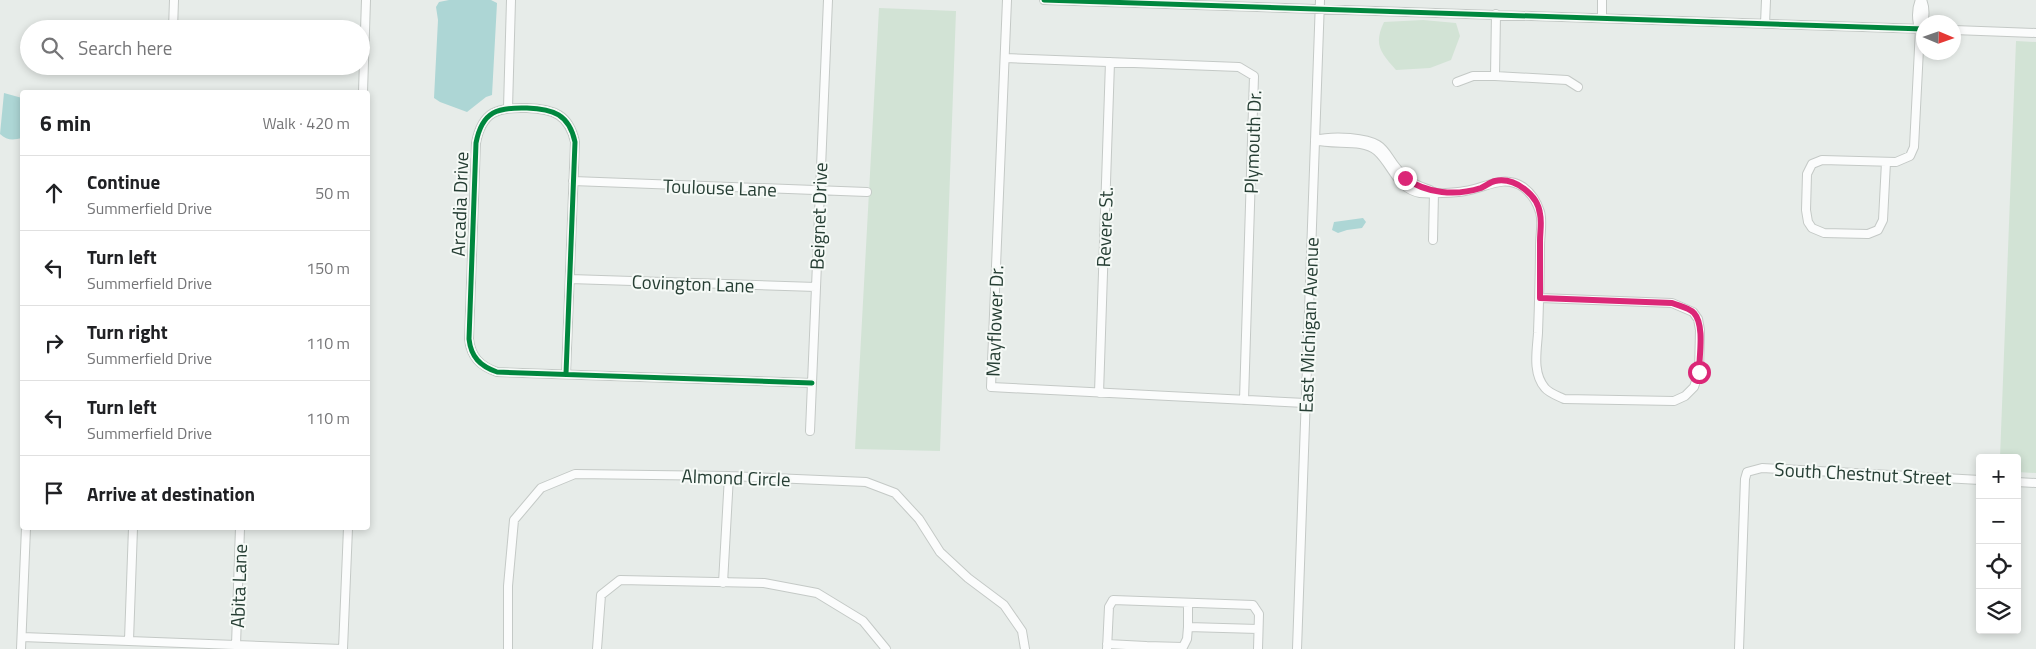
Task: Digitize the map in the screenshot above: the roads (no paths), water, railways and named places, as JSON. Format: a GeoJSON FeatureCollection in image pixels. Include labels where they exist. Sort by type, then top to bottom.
{"type":"FeatureCollection","features":[{"type":"Feature","properties":{"kind":"street"},"geometry":{"type":"LineString","coordinates":[[173,20],[174,0]]}},
{"type":"Feature","properties":{"kind":"street"},"geometry":{"type":"LineString","coordinates":[[365,20],[366,0]]}},
{"type":"Feature","properties":{"kind":"street"},"geometry":{"type":"LineString","coordinates":[[508,108],[510,0]]}},
{"type":"Feature","properties":{"kind":"street","name":"Beignet Drive"},"geometry":{"type":"LineString","coordinates":[[810,431],[828,0]]}},
{"type":"Feature","properties":{"kind":"street","name":"Mayflower Dr."},"geometry":{"type":"LineString","coordinates":[[1008,0],[991,387],[1305,403]]}},
{"type":"Feature","properties":{"kind":"street"},"geometry":{"type":"LineString","coordinates":[[1044,0],[1319,4],[1496,14],[1916,29]]}},
{"type":"Feature","properties":{"kind":"street"},"geometry":{"type":"LineString","coordinates":[[1602,0],[1602,18]]}},
{"type":"Feature","properties":{"kind":"street"},"geometry":{"type":"LineString","coordinates":[[1766,0],[1766,24]]}},
{"type":"Feature","properties":{"kind":"street"},"geometry":{"type":"LineString","coordinates":[[1917,15],[1918,6],[1921,0]]}},
{"type":"Feature","properties":{"kind":"street","name":"East Michigan Avenue"},"geometry":{"type":"LineString","coordinates":[[1297,649],[1319,4]]}},
{"type":"Feature","properties":{"kind":"street"},"geometry":{"type":"LineString","coordinates":[[1495,76],[1496,14]]}},
{"type":"Feature","properties":{"kind":"street"},"geometry":{"type":"LineString","coordinates":[[1961,30],[2036,33]]}},
{"type":"Feature","properties":{"kind":"street","name":"Plymouth Dr."},"geometry":{"type":"LineString","coordinates":[[1005,58],[1239,67],[1254,76],[1244,400]]}},
{"type":"Feature","properties":{"kind":"street"},"geometry":{"type":"LineString","coordinates":[[1886,162],[1883,220],[1878,230],[1868,234],[1824,233],[1810,225],[1806,218],[1806,192],[1808,170],[1812,164],[1822,160],[1886,162],[1904,160],[1910,156],[1914,147],[1920,60]]}},
{"type":"Feature","properties":{"kind":"street","name":"Revere St."},"geometry":{"type":"LineString","coordinates":[[1099,393],[1110,62]]}},
{"type":"Feature","properties":{"kind":"street"},"geometry":{"type":"LineString","coordinates":[[363,75],[363,90]]}},
{"type":"Feature","properties":{"kind":"street"},"geometry":{"type":"LineString","coordinates":[[1457,82],[1473,76],[1495,76],[1567,80],[1578,87]]}},
{"type":"Feature","properties":{"kind":"street","name":"Arcadia Drive"},"geometry":{"type":"LineString","coordinates":[[566,374],[575,142],[571,128],[566,120],[559,115],[542,109],[499,109],[483,122],[477,138],[470,348],[480,363],[497,372],[812,383]]}},
{"type":"Feature","properties":{"kind":"street"},"geometry":{"type":"LineString","coordinates":[[1315,140],[1326,143],[1362,144],[1370,147],[1383,158],[1403,184],[1419,193],[1464,191],[1482,188],[1496,181],[1509,182],[1523,187],[1535,198],[1540,213],[1540,298],[1536,368],[1544,388],[1553,394],[1564,398],[1674,401],[1686,396],[1694,387],[1699,372],[1700,330],[1698,319],[1693,312],[1672,303],[1540,298]]}},
{"type":"Feature","properties":{"kind":"street","name":"Toulouse Lane"},"geometry":{"type":"LineString","coordinates":[[573,181],[867,192]]}},
{"type":"Feature","properties":{"kind":"street"},"geometry":{"type":"LineString","coordinates":[[1433,240],[1434,192]]}},
{"type":"Feature","properties":{"kind":"street","name":"Covington Lane"},"geometry":{"type":"LineString","coordinates":[[570,279],[816,287]]}},
{"type":"Feature","properties":{"kind":"street","name":"South Chestnut Street"},"geometry":{"type":"LineString","coordinates":[[1739,649],[1745,479],[1747,472],[1762,468],[1976,480]]}},
{"type":"Feature","properties":{"kind":"street","name":"Almond Circle"},"geometry":{"type":"LineString","coordinates":[[508,649],[508,586],[514,520],[540,488],[575,474],[729,476],[866,482],[895,493],[919,519],[940,552],[968,578],[1004,605],[1022,631],[1025,649]]}},
{"type":"Feature","properties":{"kind":"street"},"geometry":{"type":"LineString","coordinates":[[723,583],[729,476]]}},
{"type":"Feature","properties":{"kind":"street"},"geometry":{"type":"LineString","coordinates":[[2021,482],[2036,483]]}},
{"type":"Feature","properties":{"kind":"street"},"geometry":{"type":"LineString","coordinates":[[21,649],[26,530]]}},
{"type":"Feature","properties":{"kind":"street"},"geometry":{"type":"LineString","coordinates":[[129,640],[133,530]]}},
{"type":"Feature","properties":{"kind":"street","name":"Abita Lane"},"geometry":{"type":"LineString","coordinates":[[236,644],[240,530]]}},
{"type":"Feature","properties":{"kind":"street"},"geometry":{"type":"LineString","coordinates":[[22,637],[343,649],[348,530]]}},
{"type":"Feature","properties":{"kind":"street"},"geometry":{"type":"LineString","coordinates":[[596,649],[600,595],[620,580],[764,583],[817,593],[863,621],[886,649]]}},
{"type":"Feature","properties":{"kind":"street"},"geometry":{"type":"LineString","coordinates":[[1188,603],[1188,639],[1183,646],[1146,648],[1107,647],[1109,607],[1113,600],[1253,605],[1259,614],[1258,649]]}},
{"type":"Feature","properties":{"kind":"street"},"geometry":{"type":"LineString","coordinates":[[1188,627],[1258,629]]}},
{"type":"Feature","properties":{"kind":"water"},"geometry":{"type":"Polygon","coordinates":[[[449,0],[491,0],[497,3],[492,95],[486,97],[467,112],[434,98],[438,20],[436,7],[439,2],[449,0]]]}},
{"type":"Feature","properties":{"kind":"water"},"geometry":{"type":"Polygon","coordinates":[[[4,93],[20,97],[20,138],[5,138],[0,134],[4,93]]]}},
{"type":"Feature","properties":{"kind":"water"},"geometry":{"type":"Polygon","coordinates":[[[1363,218],[1366,222],[1362,228],[1338,233],[1332,230],[1334,222],[1363,218]]]}}]}
